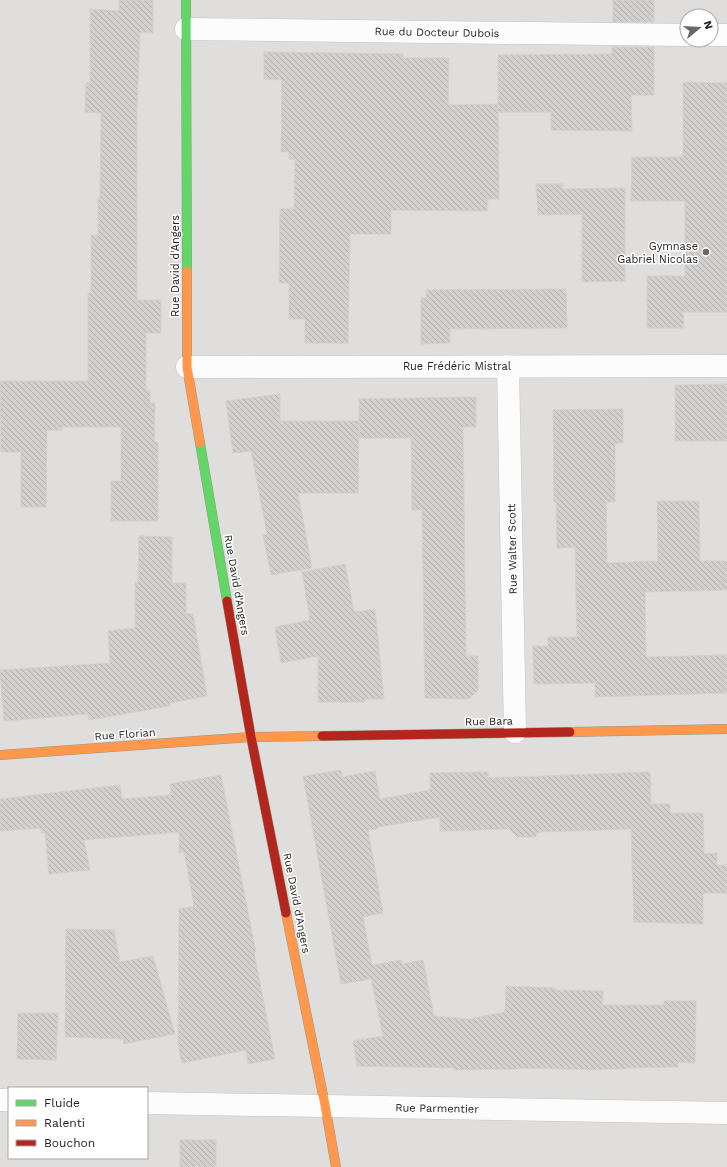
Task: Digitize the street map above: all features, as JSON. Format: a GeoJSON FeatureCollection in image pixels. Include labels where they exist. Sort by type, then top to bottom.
{"type":"FeatureCollection","features":[{"type":"Feature","properties":{"kind":"street","name":"Rue David d'Angers"},"geometry":{"type":"LineString","coordinates":[[186,0],[187,367],[251,737],[325,1105],[336,1167]]}},
{"type":"Feature","properties":{"kind":"street","name":"Rue du Docteur Dubois"},"geometry":{"type":"LineString","coordinates":[[186,29],[679,34]]}},
{"type":"Feature","properties":{"kind":"street","name":"Rue Walter Scott"},"geometry":{"type":"LineString","coordinates":[[508,366],[515,732]]}},
{"type":"Feature","properties":{"kind":"street","name":"Rue Frédéric Mistral"},"geometry":{"type":"LineString","coordinates":[[187,367],[727,366]]}},
{"type":"Feature","properties":{"kind":"street","name":"Rue Bara"},"geometry":{"type":"LineString","coordinates":[[251,737],[727,729]]}},
{"type":"Feature","properties":{"kind":"street","name":"Rue Florian"},"geometry":{"type":"LineString","coordinates":[[0,755],[251,737]]}},
{"type":"Feature","properties":{"kind":"street","name":"Rue Parmentier"},"geometry":{"type":"LineString","coordinates":[[148,1103],[727,1113]]}},
{"type":"Feature","properties":{"kind":"shaded area"},"geometry":{"type":"Polygon","coordinates":[[[0,0],[727,0],[727,1167],[0,1167],[0,0]]]}},
{"type":"Feature","properties":{"kind":"building"},"geometry":{"type":"Polygon","coordinates":[[[119,0],[153,0],[153,33],[140,32],[137,108],[137,300],[161,300],[161,333],[146,333],[146,390],[150,390],[150,403],[155,403],[154,442],[158,442],[158,521],[111,521],[111,481],[121,481],[121,427],[62,427],[62,430],[47,430],[46,507],[21,507],[21,452],[1,452],[0,381],[88,381],[88,293],[91,293],[91,235],[98,235],[101,113],[85,112],[86,83],[90,83],[90,9],[119,11],[119,0]]]}},
{"type":"Feature","properties":{"kind":"building"},"geometry":{"type":"Polygon","coordinates":[[[613,0],[654,0],[654,22],[613,22],[613,0]]]}},
{"type":"Feature","properties":{"kind":"building"},"geometry":{"type":"Polygon","coordinates":[[[612,47],[654,47],[654,95],[631,95],[632,131],[551,130],[551,112],[498,112],[498,55],[612,54],[612,47]]]}},
{"type":"Feature","properties":{"kind":"building"},"geometry":{"type":"Polygon","coordinates":[[[264,52],[403,54],[403,58],[449,58],[448,105],[498,104],[499,199],[488,199],[487,211],[391,210],[391,234],[350,234],[348,343],[305,343],[305,319],[289,319],[289,283],[279,283],[280,209],[294,209],[295,159],[289,159],[289,152],[281,152],[282,80],[264,79],[264,52]]]}},
{"type":"Feature","properties":{"kind":"building","name":"Gymnase Gabriel Nicolas"},"geometry":{"type":"Polygon","coordinates":[[[683,82],[727,83],[727,312],[683,312],[684,328],[647,328],[647,276],[685,276],[685,201],[631,201],[632,157],[683,157],[683,82]]]}},
{"type":"Feature","properties":{"kind":"building"},"geometry":{"type":"Polygon","coordinates":[[[536,184],[563,184],[563,189],[625,188],[625,281],[582,282],[582,214],[538,215],[536,184]]]}},
{"type":"Feature","properties":{"kind":"building"},"geometry":{"type":"Polygon","coordinates":[[[566,289],[567,328],[450,329],[450,343],[421,344],[421,298],[426,298],[426,290],[566,289]]]}},
{"type":"Feature","properties":{"kind":"building"},"geometry":{"type":"Polygon","coordinates":[[[727,384],[727,441],[675,441],[675,385],[727,384]]]}},
{"type":"Feature","properties":{"kind":"building"},"geometry":{"type":"Polygon","coordinates":[[[280,394],[280,421],[359,421],[358,493],[298,493],[312,568],[271,575],[263,535],[267,534],[251,451],[233,453],[226,401],[280,394]]]}},
{"type":"Feature","properties":{"kind":"building"},"geometry":{"type":"Polygon","coordinates":[[[476,397],[476,427],[463,427],[466,656],[478,656],[478,690],[469,699],[425,698],[422,510],[412,510],[411,438],[359,438],[359,399],[476,397]]]}},
{"type":"Feature","properties":{"kind":"building"},"geometry":{"type":"Polygon","coordinates":[[[623,409],[623,443],[615,443],[615,502],[606,502],[607,563],[658,561],[657,501],[699,501],[700,561],[727,561],[727,590],[645,592],[646,657],[727,655],[727,693],[595,697],[595,683],[534,684],[533,646],[548,646],[548,637],[577,637],[575,547],[557,548],[556,502],[554,502],[553,410],[623,409]]]}},
{"type":"Feature","properties":{"kind":"building"},"geometry":{"type":"Polygon","coordinates":[[[139,536],[172,537],[172,583],[186,583],[186,614],[193,614],[207,696],[170,703],[170,706],[89,720],[88,714],[4,721],[0,670],[110,663],[108,631],[135,628],[135,582],[138,582],[139,536]]]}},
{"type":"Feature","properties":{"kind":"building"},"geometry":{"type":"Polygon","coordinates":[[[345,564],[354,612],[375,609],[384,699],[365,699],[365,702],[318,702],[318,656],[281,663],[275,627],[310,620],[302,572],[345,564]]]}},
{"type":"Feature","properties":{"kind":"building"},"geometry":{"type":"Polygon","coordinates":[[[341,770],[342,777],[375,771],[380,799],[430,790],[430,773],[488,772],[488,778],[650,772],[651,804],[670,804],[670,813],[703,813],[704,854],[717,853],[717,865],[727,865],[727,893],[703,893],[703,924],[634,922],[631,829],[539,832],[535,837],[517,837],[509,829],[440,831],[440,817],[368,830],[383,913],[363,917],[372,965],[401,960],[402,964],[423,960],[434,1016],[469,1019],[505,1012],[506,986],[554,988],[555,990],[603,991],[602,1005],[664,1005],[664,1001],[696,1001],[695,1063],[678,1062],[678,1067],[601,1070],[519,1068],[455,1070],[455,1068],[357,1066],[353,1041],[383,1036],[371,979],[341,984],[303,776],[341,770]]]}},
{"type":"Feature","properties":{"kind":"building"},"geometry":{"type":"Polygon","coordinates":[[[221,775],[256,952],[254,952],[275,1059],[248,1064],[246,1050],[182,1063],[178,1045],[179,909],[194,906],[184,852],[179,853],[179,832],[84,840],[90,870],[49,874],[45,833],[41,833],[41,828],[0,831],[0,799],[120,785],[122,799],[171,795],[170,784],[221,775]]]}},
{"type":"Feature","properties":{"kind":"building"},"geometry":{"type":"Polygon","coordinates":[[[66,929],[114,930],[120,962],[153,956],[175,1034],[124,1044],[123,1039],[65,1037],[66,929]]]}},
{"type":"Feature","properties":{"kind":"building"},"geometry":{"type":"Polygon","coordinates":[[[18,1013],[58,1013],[56,1060],[17,1059],[18,1013]]]}},
{"type":"Feature","properties":{"kind":"building"},"geometry":{"type":"Polygon","coordinates":[[[180,1140],[216,1140],[216,1167],[180,1167],[180,1140]]]}},
{"type":"Feature","properties":{"kind":"traffic: fast"},"geometry":{"type":"LineString","coordinates":[[186,0],[187,271]]}},
{"type":"Feature","properties":{"kind":"traffic: fast"},"geometry":{"type":"LineString","coordinates":[[200,443],[227,601]]}},
{"type":"Feature","properties":{"kind":"traffic: slow"},"geometry":{"type":"LineString","coordinates":[[187,271],[187,367],[200,443]]}},
{"type":"Feature","properties":{"kind":"traffic: slow"},"geometry":{"type":"LineString","coordinates":[[570,732],[727,729]]}},
{"type":"Feature","properties":{"kind":"traffic: slow"},"geometry":{"type":"LineString","coordinates":[[0,755],[251,737],[322,736]]}},
{"type":"Feature","properties":{"kind":"traffic: slow"},"geometry":{"type":"LineString","coordinates":[[286,913],[336,1167]]}},
{"type":"Feature","properties":{"kind":"traffic: jam"},"geometry":{"type":"LineString","coordinates":[[227,601],[251,737],[286,913]]}},
{"type":"Feature","properties":{"kind":"traffic: jam"},"geometry":{"type":"LineString","coordinates":[[322,736],[570,732]]}},
{"type":"Feature","properties":{"kind":"place","name":"Gymnase Gabriel Nicolas"},"geometry":{"type":"Point","coordinates":[706,252]}}]}
